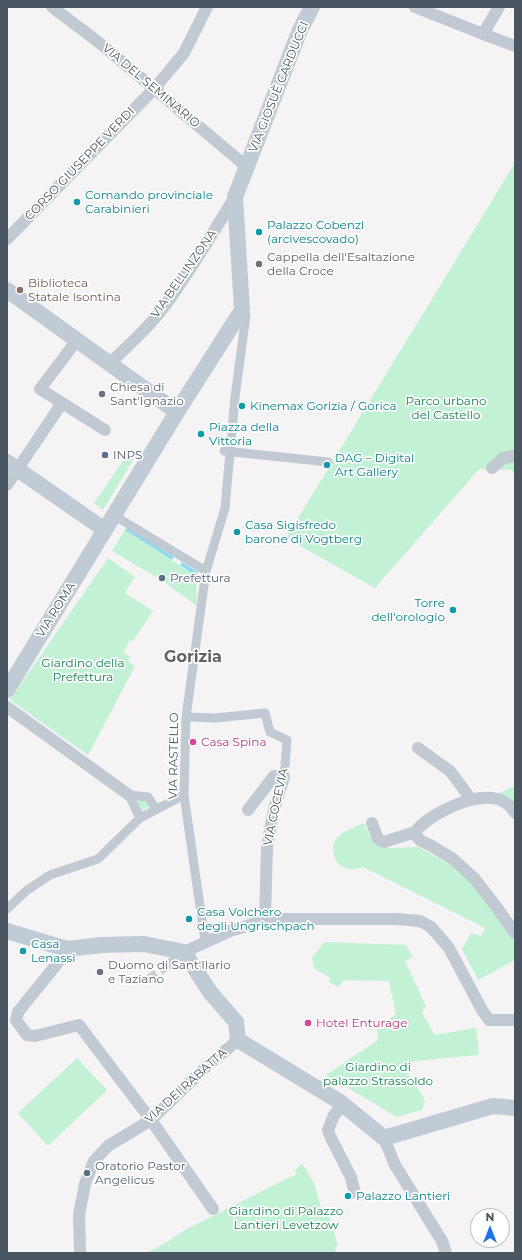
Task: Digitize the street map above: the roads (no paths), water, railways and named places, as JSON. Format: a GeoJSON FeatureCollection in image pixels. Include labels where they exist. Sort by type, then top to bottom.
{"type":"FeatureCollection","features":[{"type":"Feature","properties":{"kind":"main road","name":"VIA GIOSUÈ CARDUCCI"},"geometry":{"type":"LineString","coordinates":[[235,198],[300,30],[312,7]]}},
{"type":"Feature","properties":{"kind":"main road"},"geometry":{"type":"LineString","coordinates":[[12,466],[105,530],[182,414],[242,310],[235,198]]}},
{"type":"Feature","properties":{"kind":"main road"},"geometry":{"type":"LineString","coordinates":[[7,290],[182,414]]}},
{"type":"Feature","properties":{"kind":"main road","name":"VIA ROMA"},"geometry":{"type":"LineString","coordinates":[[7,690],[105,530]]}},
{"type":"Feature","properties":{"kind":"main road"},"geometry":{"type":"LineString","coordinates":[[7,931],[67,949],[102,945],[144,944],[184,952],[210,992],[236,1022],[238,1040],[343,1105],[384,1138],[493,1106],[515,1108]]}},
{"type":"Feature","properties":{"kind":"street","name":"VIA DEL SEMINARIO"},"geometry":{"type":"LineString","coordinates":[[52,7],[100,44],[247,167]]}},
{"type":"Feature","properties":{"kind":"street","name":"CORSO GIUSEPPE VERDI"},"geometry":{"type":"LineString","coordinates":[[7,239],[154,89],[184,53],[207,7]]}},
{"type":"Feature","properties":{"kind":"street"},"geometry":{"type":"LineString","coordinates":[[415,7],[515,46]]}},
{"type":"Feature","properties":{"kind":"street"},"geometry":{"type":"LineString","coordinates":[[483,34],[499,7]]}},
{"type":"Feature","properties":{"kind":"street","name":"VIA BELLINZONA"},"geometry":{"type":"LineString","coordinates":[[110,363],[136,338],[166,304],[200,255],[235,198]]}},
{"type":"Feature","properties":{"kind":"street"},"geometry":{"type":"LineString","coordinates":[[114,516],[206,569],[224,508],[226,451],[246,315],[242,310]]}},
{"type":"Feature","properties":{"kind":"street"},"geometry":{"type":"LineString","coordinates":[[77,340],[40,389],[105,430]]}},
{"type":"Feature","properties":{"kind":"street"},"geometry":{"type":"LineString","coordinates":[[7,485],[12,466],[62,403]]}},
{"type":"Feature","properties":{"kind":"street"},"geometry":{"type":"LineString","coordinates":[[226,451],[328,462]]}},
{"type":"Feature","properties":{"kind":"street"},"geometry":{"type":"LineString","coordinates":[[492,468],[503,458],[515,456]]}},
{"type":"Feature","properties":{"kind":"street","name":"VIA RASTELLO"},"geometry":{"type":"LineString","coordinates":[[205,941],[184,795],[186,717],[206,569]]}},
{"type":"Feature","properties":{"kind":"street"},"geometry":{"type":"LineString","coordinates":[[7,706],[129,795],[140,818]]}},
{"type":"Feature","properties":{"kind":"street","name":"VIA COCEVIA"},"geometry":{"type":"LineString","coordinates":[[186,717],[215,718],[265,713],[270,732],[287,740],[284,777],[274,809],[267,846],[265,918]]}},
{"type":"Feature","properties":{"kind":"street"},"geometry":{"type":"LineString","coordinates":[[418,748],[450,771],[471,799]]}},
{"type":"Feature","properties":{"kind":"street","name":"VIA COCEVIA"},"geometry":{"type":"LineString","coordinates":[[248,810],[274,776],[284,777]]}},
{"type":"Feature","properties":{"kind":"street"},"geometry":{"type":"LineString","coordinates":[[129,795],[148,797],[156,809]]}},
{"type":"Feature","properties":{"kind":"street"},"geometry":{"type":"LineString","coordinates":[[7,909],[26,891],[50,875],[98,859],[140,818],[184,795]]}},
{"type":"Feature","properties":{"kind":"street"},"geometry":{"type":"LineString","coordinates":[[372,823],[378,839],[384,842],[415,832],[424,823],[444,811],[471,799],[484,797],[503,801],[513,809],[515,813]]}},
{"type":"Feature","properties":{"kind":"street"},"geometry":{"type":"LineString","coordinates":[[415,832],[417,838],[453,859],[474,878],[515,933]]}},
{"type":"Feature","properties":{"kind":"street"},"geometry":{"type":"LineString","coordinates":[[168,965],[184,952],[205,941],[265,918],[397,919],[420,921],[431,927],[449,948],[482,1010],[489,1020],[515,1020]]}},
{"type":"Feature","properties":{"kind":"street"},"geometry":{"type":"LineString","coordinates":[[67,949],[56,966],[18,1012],[16,1020],[27,1035],[35,1036],[80,1025],[151,1120],[213,1209]]}},
{"type":"Feature","properties":{"kind":"street","name":"VIA DEI RABATTA"},"geometry":{"type":"LineString","coordinates":[[80,1253],[78,1215],[85,1184],[94,1161],[108,1146],[151,1120],[207,1066],[238,1040]]}},
{"type":"Feature","properties":{"kind":"street"},"geometry":{"type":"LineString","coordinates":[[343,1105],[334,1115],[328,1130],[330,1138],[350,1174],[353,1186]]}},
{"type":"Feature","properties":{"kind":"street"},"geometry":{"type":"LineString","coordinates":[[384,1138],[395,1165],[442,1241],[446,1253]]}},
{"type":"Feature","properties":{"kind":"water"},"geometry":{"type":"Polygon","coordinates":[[[128,527],[174,557],[172,560],[125,530],[128,527]]]}},
{"type":"Feature","properties":{"kind":"water"},"geometry":{"type":"Polygon","coordinates":[[[182,562],[198,572],[196,576],[180,565],[182,562]]]}},
{"type":"Feature","properties":{"kind":"tunnel"},"geometry":{"type":"LineString","coordinates":[[149,979],[168,965]]}},
{"type":"Feature","properties":{"kind":"tunnel"},"geometry":{"type":"LineString","coordinates":[[353,1186],[358,1200]]}},
{"type":"Feature","properties":{"kind":"place","name":"Comando provinciale Carabinieri"},"geometry":{"type":"Point","coordinates":[77,202]}},
{"type":"Feature","properties":{"kind":"place","name":"Palazzo Cobenzl (arcivescovado)"},"geometry":{"type":"Point","coordinates":[259,232]}},
{"type":"Feature","properties":{"kind":"place","name":"Cappella dell'Esaltazione della Croce"},"geometry":{"type":"Point","coordinates":[259,264]}},
{"type":"Feature","properties":{"kind":"place","name":"Biblioteca Statale Isontina"},"geometry":{"type":"Point","coordinates":[20,290]}},
{"type":"Feature","properties":{"kind":"place","name":"Chiesa di Sant'Ignazio"},"geometry":{"type":"Point","coordinates":[102,394]}},
{"type":"Feature","properties":{"kind":"place","name":"Kinemax Gorizia / Gorica"},"geometry":{"type":"Point","coordinates":[242,406]}},
{"type":"Feature","properties":{"kind":"place","name":"Piazza della Vittoria"},"geometry":{"type":"Point","coordinates":[201,434]}},
{"type":"Feature","properties":{"kind":"place","name":"INPS"},"geometry":{"type":"Point","coordinates":[105,455]}},
{"type":"Feature","properties":{"kind":"place","name":"DAG – Digital Art Gallery"},"geometry":{"type":"Point","coordinates":[327,465]}},
{"type":"Feature","properties":{"kind":"place","name":"Casa Sigisfredo barone di Vogtberg"},"geometry":{"type":"Point","coordinates":[237,532]}},
{"type":"Feature","properties":{"kind":"place","name":"Prefettura"},"geometry":{"type":"Point","coordinates":[162,578]}},
{"type":"Feature","properties":{"kind":"place","name":"Torre dell'orologio"},"geometry":{"type":"Point","coordinates":[453,610]}},
{"type":"Feature","properties":{"kind":"place","name":"Casa Spina"},"geometry":{"type":"Point","coordinates":[193,742]}},
{"type":"Feature","properties":{"kind":"place","name":"Casa Volchero degli Ungrischpach"},"geometry":{"type":"Point","coordinates":[189,919]}},
{"type":"Feature","properties":{"kind":"place","name":"Casa Lenassi"},"geometry":{"type":"Point","coordinates":[23,951]}},
{"type":"Feature","properties":{"kind":"place","name":"Duomo di Sant'Ilario e Taziano"},"geometry":{"type":"Point","coordinates":[100,972]}},
{"type":"Feature","properties":{"kind":"place","name":"Hotel Enturage"},"geometry":{"type":"Point","coordinates":[308,1023]}},
{"type":"Feature","properties":{"kind":"place","name":"Oratorio Pastor Angelicus"},"geometry":{"type":"Point","coordinates":[87,1173]}},
{"type":"Feature","properties":{"kind":"place","name":"Palazzo Lantieri"},"geometry":{"type":"Point","coordinates":[348,1196]}},
{"type":"Feature","properties":{"kind":"district","name":"Gorizia"},"geometry":{"type":"Point","coordinates":[193,657]}},
{"type":"Feature","properties":{"kind":"park label","name":"Parco urbano del Castello"},"geometry":{"type":"Point","coordinates":[446,408]}},
{"type":"Feature","properties":{"kind":"park label","name":"Giardino della Prefettura"},"geometry":{"type":"Point","coordinates":[83,670]}},
{"type":"Feature","properties":{"kind":"park label","name":"Giardino di palazzo Strassoldo"},"geometry":{"type":"Point","coordinates":[378,1074]}},
{"type":"Feature","properties":{"kind":"park label","name":"Giardino di Palazzo Lantieri Levetzow"},"geometry":{"type":"Point","coordinates":[286,1218]}}]}
